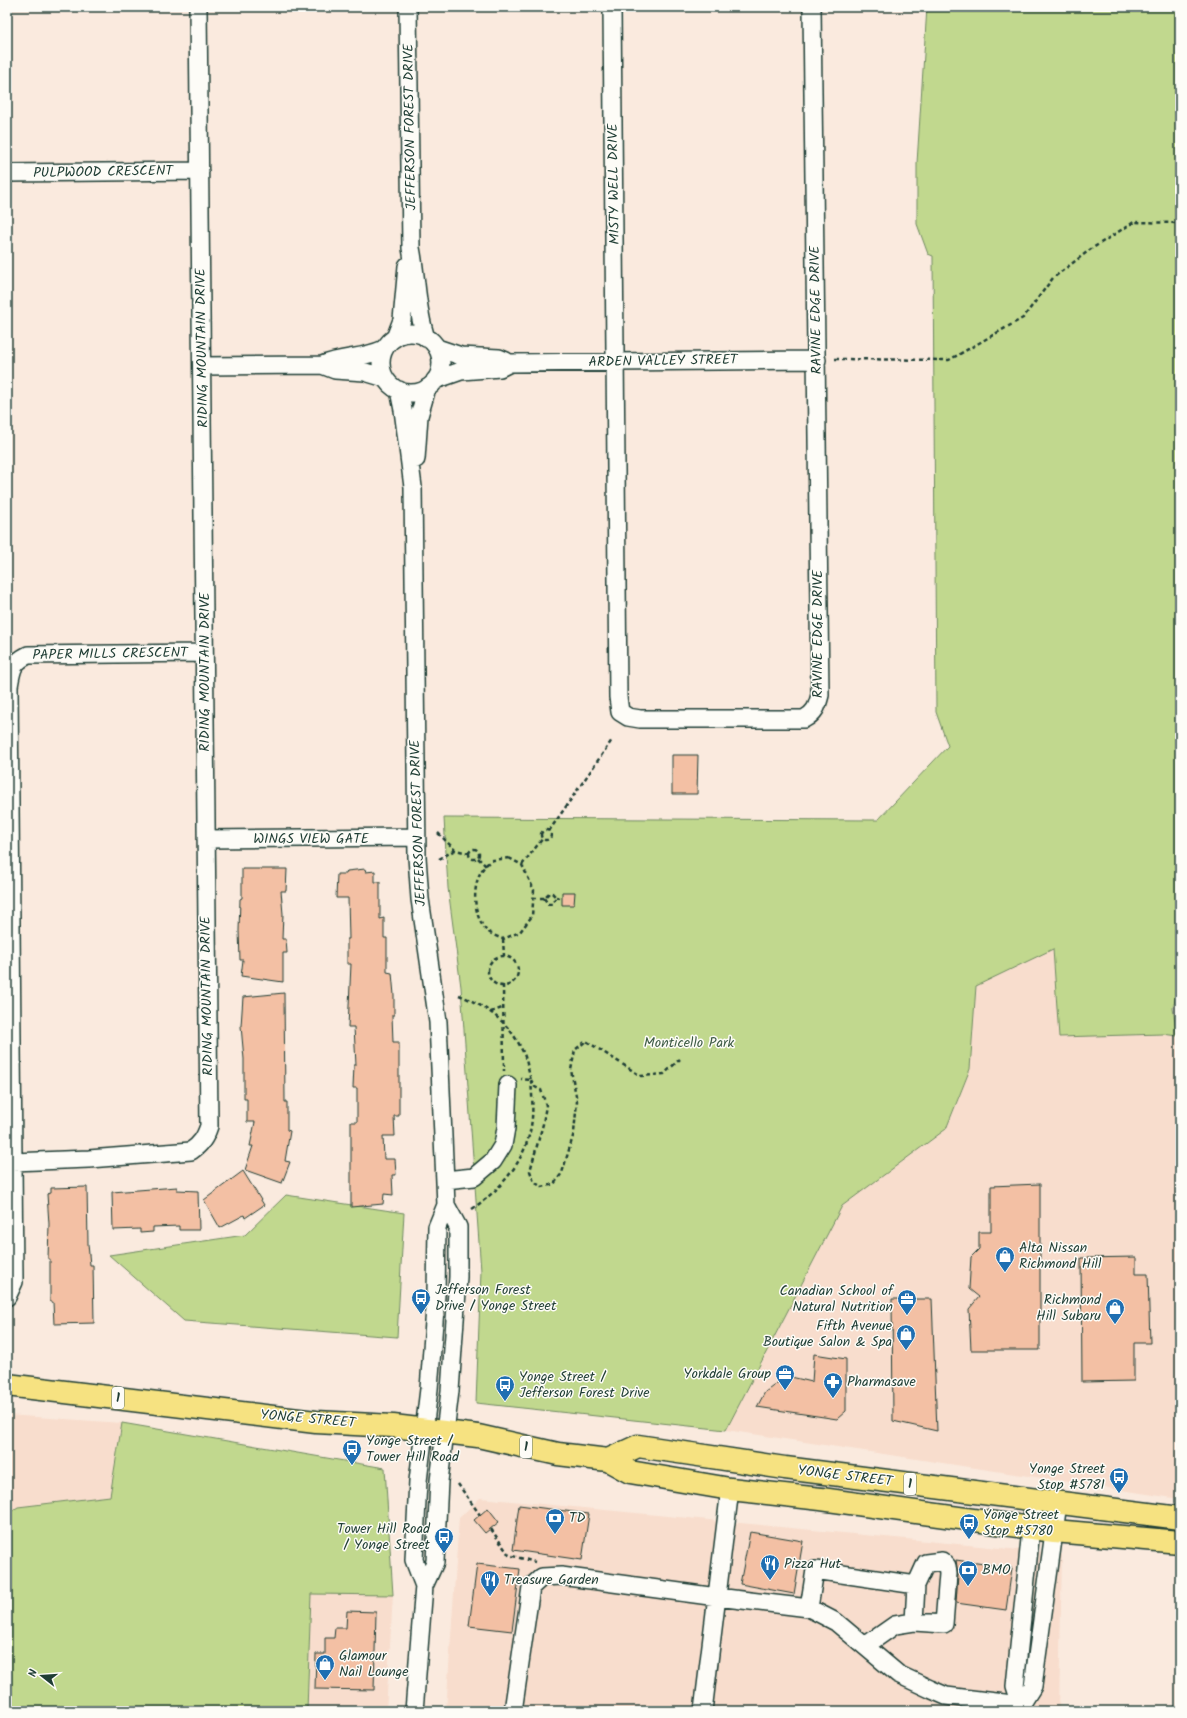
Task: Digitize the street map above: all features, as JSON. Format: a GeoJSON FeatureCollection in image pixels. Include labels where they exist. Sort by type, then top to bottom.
{"type":"FeatureCollection","features":[{"type":"Feature","properties":{"kind":"main road","name":"YONGE STREET"},"geometry":{"type":"LineString","coordinates":[[7,1385],[316,1422],[393,1426],[478,1436],[558,1454],[608,1460],[630,1472],[730,1489],[822,1499],[1054,1531],[1180,1542]]}},
{"type":"Feature","properties":{"kind":"main road","name":"YONGE STREET"},"geometry":{"type":"LineString","coordinates":[[608,1460],[638,1446],[785,1468],[1180,1518]]}},
{"type":"Feature","properties":{"kind":"street","name":"RIDING MOUNTAIN DRIVE"},"geometry":{"type":"LineString","coordinates":[[13,1162],[89,1159],[191,1151],[198,1146],[205,1137],[209,1126],[204,652],[203,366],[198,7]]}},
{"type":"Feature","properties":{"kind":"street","name":"JEFFERSON FOREST DRIVE"},"geometry":{"type":"LineString","coordinates":[[408,7],[411,248],[416,275],[419,318],[432,343]]}},
{"type":"Feature","properties":{"kind":"street","name":"MISTY WELL DRIVE"},"geometry":{"type":"LineString","coordinates":[[612,7],[615,362]]}},
{"type":"Feature","properties":{"kind":"street","name":"RAVINE EDGE DRIVE"},"geometry":{"type":"LineString","coordinates":[[615,362],[618,697],[620,712],[628,717],[640,719],[804,719],[812,715],[817,706],[820,695],[812,7]]}},
{"type":"Feature","properties":{"kind":"street","name":"PULPWOOD CRESCENT"},"geometry":{"type":"LineString","coordinates":[[7,173],[200,171]]}},
{"type":"Feature","properties":{"kind":"street","name":"JEFFERSON FOREST DRIVE"},"geometry":{"type":"LineString","coordinates":[[390,344],[402,320],[406,272],[411,248]]}},
{"type":"Feature","properties":{"kind":"street"},"geometry":{"type":"LineString","coordinates":[[203,366],[322,365],[337,359],[371,355],[390,344],[412,333],[432,343],[440,355],[440,366],[431,384],[413,393],[399,390],[389,384],[385,378],[381,364],[390,344]]}},
{"type":"Feature","properties":{"kind":"street","name":"ARDEN VALLEY STREET"},"geometry":{"type":"LineString","coordinates":[[432,343],[461,356],[499,358],[510,363],[816,360]]}},
{"type":"Feature","properties":{"kind":"street","name":"ARDEN VALLEY STREET"},"geometry":{"type":"LineString","coordinates":[[431,384],[461,371],[500,368],[510,363]]}},
{"type":"Feature","properties":{"kind":"street"},"geometry":{"type":"LineString","coordinates":[[322,365],[335,370],[365,372],[385,378]]}},
{"type":"Feature","properties":{"kind":"street","name":"JEFFERSON FOREST DRIVE"},"geometry":{"type":"LineString","coordinates":[[414,1711],[424,1586],[435,1562],[439,1481],[434,1431],[450,1391],[458,1277],[458,1227],[446,1205],[438,1022],[420,899],[416,837],[413,487],[419,416],[431,384]]}},
{"type":"Feature","properties":{"kind":"street","name":"JEFFERSON FOREST DRIVE"},"geometry":{"type":"LineString","coordinates":[[399,390],[413,487]]}},
{"type":"Feature","properties":{"kind":"street","name":"PAPER MILLS CRESCENT"},"geometry":{"type":"LineString","coordinates":[[7,1297],[14,1282],[9,894],[9,686],[11,671],[17,661],[28,655],[204,652]]}},
{"type":"Feature","properties":{"kind":"street","name":"WINGS VIEW GATE"},"geometry":{"type":"LineString","coordinates":[[206,839],[416,837]]}},
{"type":"Feature","properties":{"kind":"street"},"geometry":{"type":"LineString","coordinates":[[445,1180],[474,1177],[493,1161],[503,1145],[510,1080]]}},
{"type":"Feature","properties":{"kind":"street"},"geometry":{"type":"LineString","coordinates":[[703,1711],[730,1489]]}},
{"type":"Feature","properties":{"kind":"street"},"geometry":{"type":"LineString","coordinates":[[1021,1705],[1015,1686],[1034,1500]]}},
{"type":"Feature","properties":{"kind":"street"},"geometry":{"type":"LineString","coordinates":[[1021,1705],[1033,1686],[1058,1503]]}},
{"type":"Feature","properties":{"kind":"street"},"geometry":{"type":"LineString","coordinates":[[865,1646],[895,1624],[914,1622],[944,1624],[947,1566],[942,1562],[932,1561],[926,1563],[916,1585],[914,1622]]}},
{"type":"Feature","properties":{"kind":"street"},"geometry":{"type":"LineString","coordinates":[[809,1608],[815,1570],[916,1585]]}},
{"type":"Feature","properties":{"kind":"street"},"geometry":{"type":"LineString","coordinates":[[513,1711],[531,1587],[542,1577],[561,1576],[717,1598],[809,1608],[836,1622],[898,1674],[945,1704],[1021,1705]]}},
{"type":"Feature","properties":{"kind":"path"},"geometry":{"type":"LineString","coordinates":[[835,359],[949,360],[1023,318],[1053,278],[1091,249],[1134,222],[1180,223]]}},
{"type":"Feature","properties":{"kind":"path"},"geometry":{"type":"LineString","coordinates":[[549,831],[612,740]]}},
{"type":"Feature","properties":{"kind":"path"},"geometry":{"type":"LineString","coordinates":[[522,865],[543,838],[542,832],[546,830],[549,831]]}},
{"type":"Feature","properties":{"kind":"path"},"geometry":{"type":"LineString","coordinates":[[543,838],[550,839],[551,835],[549,831]]}},
{"type":"Feature","properties":{"kind":"path"},"geometry":{"type":"LineString","coordinates":[[438,833],[455,850],[469,853],[471,850],[476,850],[479,853],[478,858],[486,866]]}},
{"type":"Feature","properties":{"kind":"path"},"geometry":{"type":"LineString","coordinates":[[439,859],[455,850]]}},
{"type":"Feature","properties":{"kind":"path"},"geometry":{"type":"LineString","coordinates":[[469,853],[471,859],[478,858]]}},
{"type":"Feature","properties":{"kind":"path"},"geometry":{"type":"LineString","coordinates":[[509,858],[522,865],[534,890],[532,916],[520,932],[503,939],[487,931],[478,918],[475,901],[477,881],[486,866],[494,860],[509,858]]}},
{"type":"Feature","properties":{"kind":"path"},"geometry":{"type":"LineString","coordinates":[[533,898],[544,898],[549,893],[552,893],[556,897],[560,898]]}},
{"type":"Feature","properties":{"kind":"path"},"geometry":{"type":"LineString","coordinates":[[544,898],[548,904],[552,904],[556,897]]}},
{"type":"Feature","properties":{"kind":"path"},"geometry":{"type":"LineString","coordinates":[[503,939],[504,956]]}},
{"type":"Feature","properties":{"kind":"path"},"geometry":{"type":"LineString","coordinates":[[504,956],[511,958],[515,962],[518,972],[513,982],[502,986],[492,980],[488,969],[494,959],[504,956]]}},
{"type":"Feature","properties":{"kind":"path"},"geometry":{"type":"LineString","coordinates":[[502,986],[502,1023],[510,1080],[531,1080]]}},
{"type":"Feature","properties":{"kind":"path"},"geometry":{"type":"LineString","coordinates":[[459,995],[483,1005],[512,1034],[523,1051],[531,1080],[536,1087],[541,1090],[546,1105],[543,1124],[530,1171],[534,1182],[542,1188],[554,1184],[562,1173],[574,1133],[577,1101],[571,1070],[575,1050],[586,1041],[641,1076],[664,1074],[680,1059]]}},
{"type":"Feature","properties":{"kind":"path"},"geometry":{"type":"LineString","coordinates":[[491,1012],[502,1008]]}},
{"type":"Feature","properties":{"kind":"path"},"geometry":{"type":"LineString","coordinates":[[7,1443],[8,1434]]}},
{"type":"Feature","properties":{"kind":"path"},"geometry":{"type":"LineString","coordinates":[[458,1484],[480,1515]]}},
{"type":"Feature","properties":{"kind":"path"},"geometry":{"type":"LineString","coordinates":[[491,1528],[509,1555],[541,1564]]}},
{"type":"Feature","properties":{"kind":"shaded area"},"geometry":{"type":"Polygon","coordinates":[[[1053,949],[1059,1037],[1163,1034],[1177,1036],[1180,1138],[1180,1499],[726,1430],[842,1206],[946,1129],[970,1069],[976,986],[1053,949]]]}},
{"type":"Feature","properties":{"kind":"shaded area"},"geometry":{"type":"Polygon","coordinates":[[[7,1415],[122,1423],[110,1496],[18,1507],[7,1514],[7,1415]]]}},
{"type":"Feature","properties":{"kind":"shaded area"},"geometry":{"type":"Polygon","coordinates":[[[480,1498],[1062,1554],[1059,1711],[446,1711],[459,1518],[480,1498]]]}},
{"type":"Feature","properties":{"kind":"shaded area"},"geometry":{"type":"Polygon","coordinates":[[[311,1594],[393,1595],[386,1711],[307,1711],[311,1594]]]}},
{"type":"Feature","properties":{"kind":"green space","name":"Monticello Park"},"geometry":{"type":"Polygon","coordinates":[[[927,7],[1180,7],[1180,980],[1173,1008],[1177,1036],[1163,1034],[1059,1037],[1053,949],[976,986],[970,1069],[946,1129],[842,1206],[726,1430],[476,1403],[481,1271],[461,987],[448,888],[444,818],[878,820],[948,746],[936,712],[933,256],[928,254],[917,224],[917,163],[927,7]]]}},
{"type":"Feature","properties":{"kind":"green space"},"geometry":{"type":"Polygon","coordinates":[[[286,1195],[404,1213],[397,1337],[184,1321],[109,1255],[245,1235],[286,1195]]]}},
{"type":"Feature","properties":{"kind":"green space"},"geometry":{"type":"Polygon","coordinates":[[[122,1423],[385,1468],[393,1595],[311,1594],[307,1711],[7,1711],[7,1514],[18,1507],[110,1496],[122,1423]]]}},
{"type":"Feature","properties":{"kind":"building"},"geometry":{"type":"Polygon","coordinates":[[[672,755],[698,755],[697,794],[672,794],[672,755]]]}},
{"type":"Feature","properties":{"kind":"building"},"geometry":{"type":"Polygon","coordinates":[[[242,869],[287,869],[286,891],[281,891],[283,914],[282,939],[286,939],[287,953],[283,953],[283,982],[241,976],[243,960],[240,960],[239,931],[240,899],[242,898],[242,869]]]}},
{"type":"Feature","properties":{"kind":"building"},"geometry":{"type":"Polygon","coordinates":[[[365,869],[366,872],[375,871],[375,882],[380,882],[380,919],[384,918],[384,938],[387,938],[387,972],[392,973],[394,995],[394,1015],[392,1015],[393,1042],[399,1042],[399,1116],[394,1116],[395,1136],[383,1136],[384,1159],[395,1159],[396,1175],[392,1175],[393,1195],[384,1194],[383,1204],[351,1207],[351,1122],[357,1122],[357,1088],[353,1088],[354,1065],[356,1065],[354,1027],[348,1027],[351,964],[347,964],[347,939],[349,939],[348,898],[336,898],[337,874],[346,874],[347,871],[365,869]]]}},
{"type":"Feature","properties":{"kind":"building"},"geometry":{"type":"Polygon","coordinates":[[[562,892],[575,892],[574,905],[562,905],[562,892]]]}},
{"type":"Feature","properties":{"kind":"building"},"geometry":{"type":"Polygon","coordinates":[[[284,993],[285,1102],[287,1102],[287,1130],[290,1131],[285,1161],[290,1162],[282,1183],[245,1170],[253,1146],[250,1146],[255,1122],[247,1122],[247,1099],[244,1099],[244,1059],[241,1026],[243,997],[284,993]]]}},
{"type":"Feature","properties":{"kind":"building"},"geometry":{"type":"Polygon","coordinates":[[[243,1171],[264,1205],[245,1218],[244,1215],[220,1228],[204,1200],[243,1171]]]}},
{"type":"Feature","properties":{"kind":"building","name":"Alta Nissan Richmond Hill"},"geometry":{"type":"Polygon","coordinates":[[[1040,1184],[1040,1350],[971,1350],[969,1309],[979,1297],[969,1289],[971,1257],[979,1249],[979,1232],[991,1232],[991,1186],[1040,1184]]]}},
{"type":"Feature","properties":{"kind":"building"},"geometry":{"type":"Polygon","coordinates":[[[87,1187],[88,1244],[90,1265],[93,1265],[94,1323],[54,1324],[53,1302],[50,1302],[47,1194],[51,1193],[51,1188],[87,1187]]]}},
{"type":"Feature","properties":{"kind":"building"},"geometry":{"type":"Polygon","coordinates":[[[177,1187],[177,1190],[198,1191],[199,1230],[179,1230],[179,1226],[153,1227],[153,1232],[140,1233],[140,1229],[113,1230],[112,1192],[177,1187]]]}},
{"type":"Feature","properties":{"kind":"building","name":"Richmond Hill Subaru"},"geometry":{"type":"Polygon","coordinates":[[[1136,1257],[1136,1274],[1148,1274],[1150,1343],[1134,1343],[1134,1381],[1082,1382],[1081,1258],[1136,1257]]]}},
{"type":"Feature","properties":{"kind":"building"},"geometry":{"type":"Polygon","coordinates":[[[892,1299],[932,1299],[937,1431],[893,1421],[892,1299]]]}},
{"type":"Feature","properties":{"kind":"building"},"geometry":{"type":"Polygon","coordinates":[[[814,1354],[846,1359],[846,1411],[837,1419],[757,1407],[765,1392],[787,1376],[812,1382],[814,1354]]]}},
{"type":"Feature","properties":{"kind":"building"},"geometry":{"type":"Polygon","coordinates":[[[519,1505],[589,1514],[582,1560],[513,1550],[519,1505]]]}},
{"type":"Feature","properties":{"kind":"building"},"geometry":{"type":"Polygon","coordinates":[[[488,1508],[499,1522],[485,1533],[474,1520],[488,1508]]]}},
{"type":"Feature","properties":{"kind":"building"},"geometry":{"type":"Polygon","coordinates":[[[750,1532],[803,1541],[794,1594],[740,1584],[750,1532]]]}},
{"type":"Feature","properties":{"kind":"building"},"geometry":{"type":"Polygon","coordinates":[[[956,1560],[1012,1568],[1006,1610],[956,1603],[958,1575],[956,1560]]]}},
{"type":"Feature","properties":{"kind":"building"},"geometry":{"type":"Polygon","coordinates":[[[477,1564],[520,1569],[512,1631],[469,1626],[477,1564]]]}},
{"type":"Feature","properties":{"kind":"building"},"geometry":{"type":"Polygon","coordinates":[[[347,1611],[376,1612],[374,1690],[315,1689],[316,1654],[325,1654],[325,1638],[334,1638],[335,1628],[346,1628],[347,1611]]]}},
{"type":"Feature","properties":{"kind":"place","name":"Alta Nissan Richmond Hill"},"geometry":{"type":"Point","coordinates":[1005,1273]}},
{"type":"Feature","properties":{"kind":"place","name":"Jefferson Forest Drive / Yonge Street"},"geometry":{"type":"Point","coordinates":[421,1315]}},
{"type":"Feature","properties":{"kind":"place","name":"Canadian School of Natural Nutrition"},"geometry":{"type":"Point","coordinates":[907,1316]}},
{"type":"Feature","properties":{"kind":"place","name":"Richmond Hill Subaru"},"geometry":{"type":"Point","coordinates":[1115,1325]}},
{"type":"Feature","properties":{"kind":"place","name":"Fifth Avenue Boutique Salon & Spa"},"geometry":{"type":"Point","coordinates":[906,1351]}},
{"type":"Feature","properties":{"kind":"place","name":"Yorkdale Group"},"geometry":{"type":"Point","coordinates":[785,1391]}},
{"type":"Feature","properties":{"kind":"place","name":"Pharmasave"},"geometry":{"type":"Point","coordinates":[833,1399]}},
{"type":"Feature","properties":{"kind":"place","name":"Yonge Street / Jefferson Forest Drive"},"geometry":{"type":"Point","coordinates":[505,1402]}},
{"type":"Feature","properties":{"kind":"place","name":"Yonge Street / Tower Hill Road"},"geometry":{"type":"Point","coordinates":[352,1466]}},
{"type":"Feature","properties":{"kind":"place","name":"Yonge Street Stop #5781"},"geometry":{"type":"Point","coordinates":[1119,1494]}},
{"type":"Feature","properties":{"kind":"place","name":"TD"},"geometry":{"type":"Point","coordinates":[555,1535]}},
{"type":"Feature","properties":{"kind":"place","name":"Yonge Street Stop #5780"},"geometry":{"type":"Point","coordinates":[969,1540]}},
{"type":"Feature","properties":{"kind":"place","name":"Tower Hill Road / Yonge Street"},"geometry":{"type":"Point","coordinates":[444,1554]}},
{"type":"Feature","properties":{"kind":"place","name":"Pizza Hut"},"geometry":{"type":"Point","coordinates":[770,1581]}},
{"type":"Feature","properties":{"kind":"place","name":"BMO"},"geometry":{"type":"Point","coordinates":[968,1587]}},
{"type":"Feature","properties":{"kind":"place","name":"Treasure Garden"},"geometry":{"type":"Point","coordinates":[490,1597]}},
{"type":"Feature","properties":{"kind":"place","name":"Glamour Nail Lounge"},"geometry":{"type":"Point","coordinates":[325,1681]}}]}
